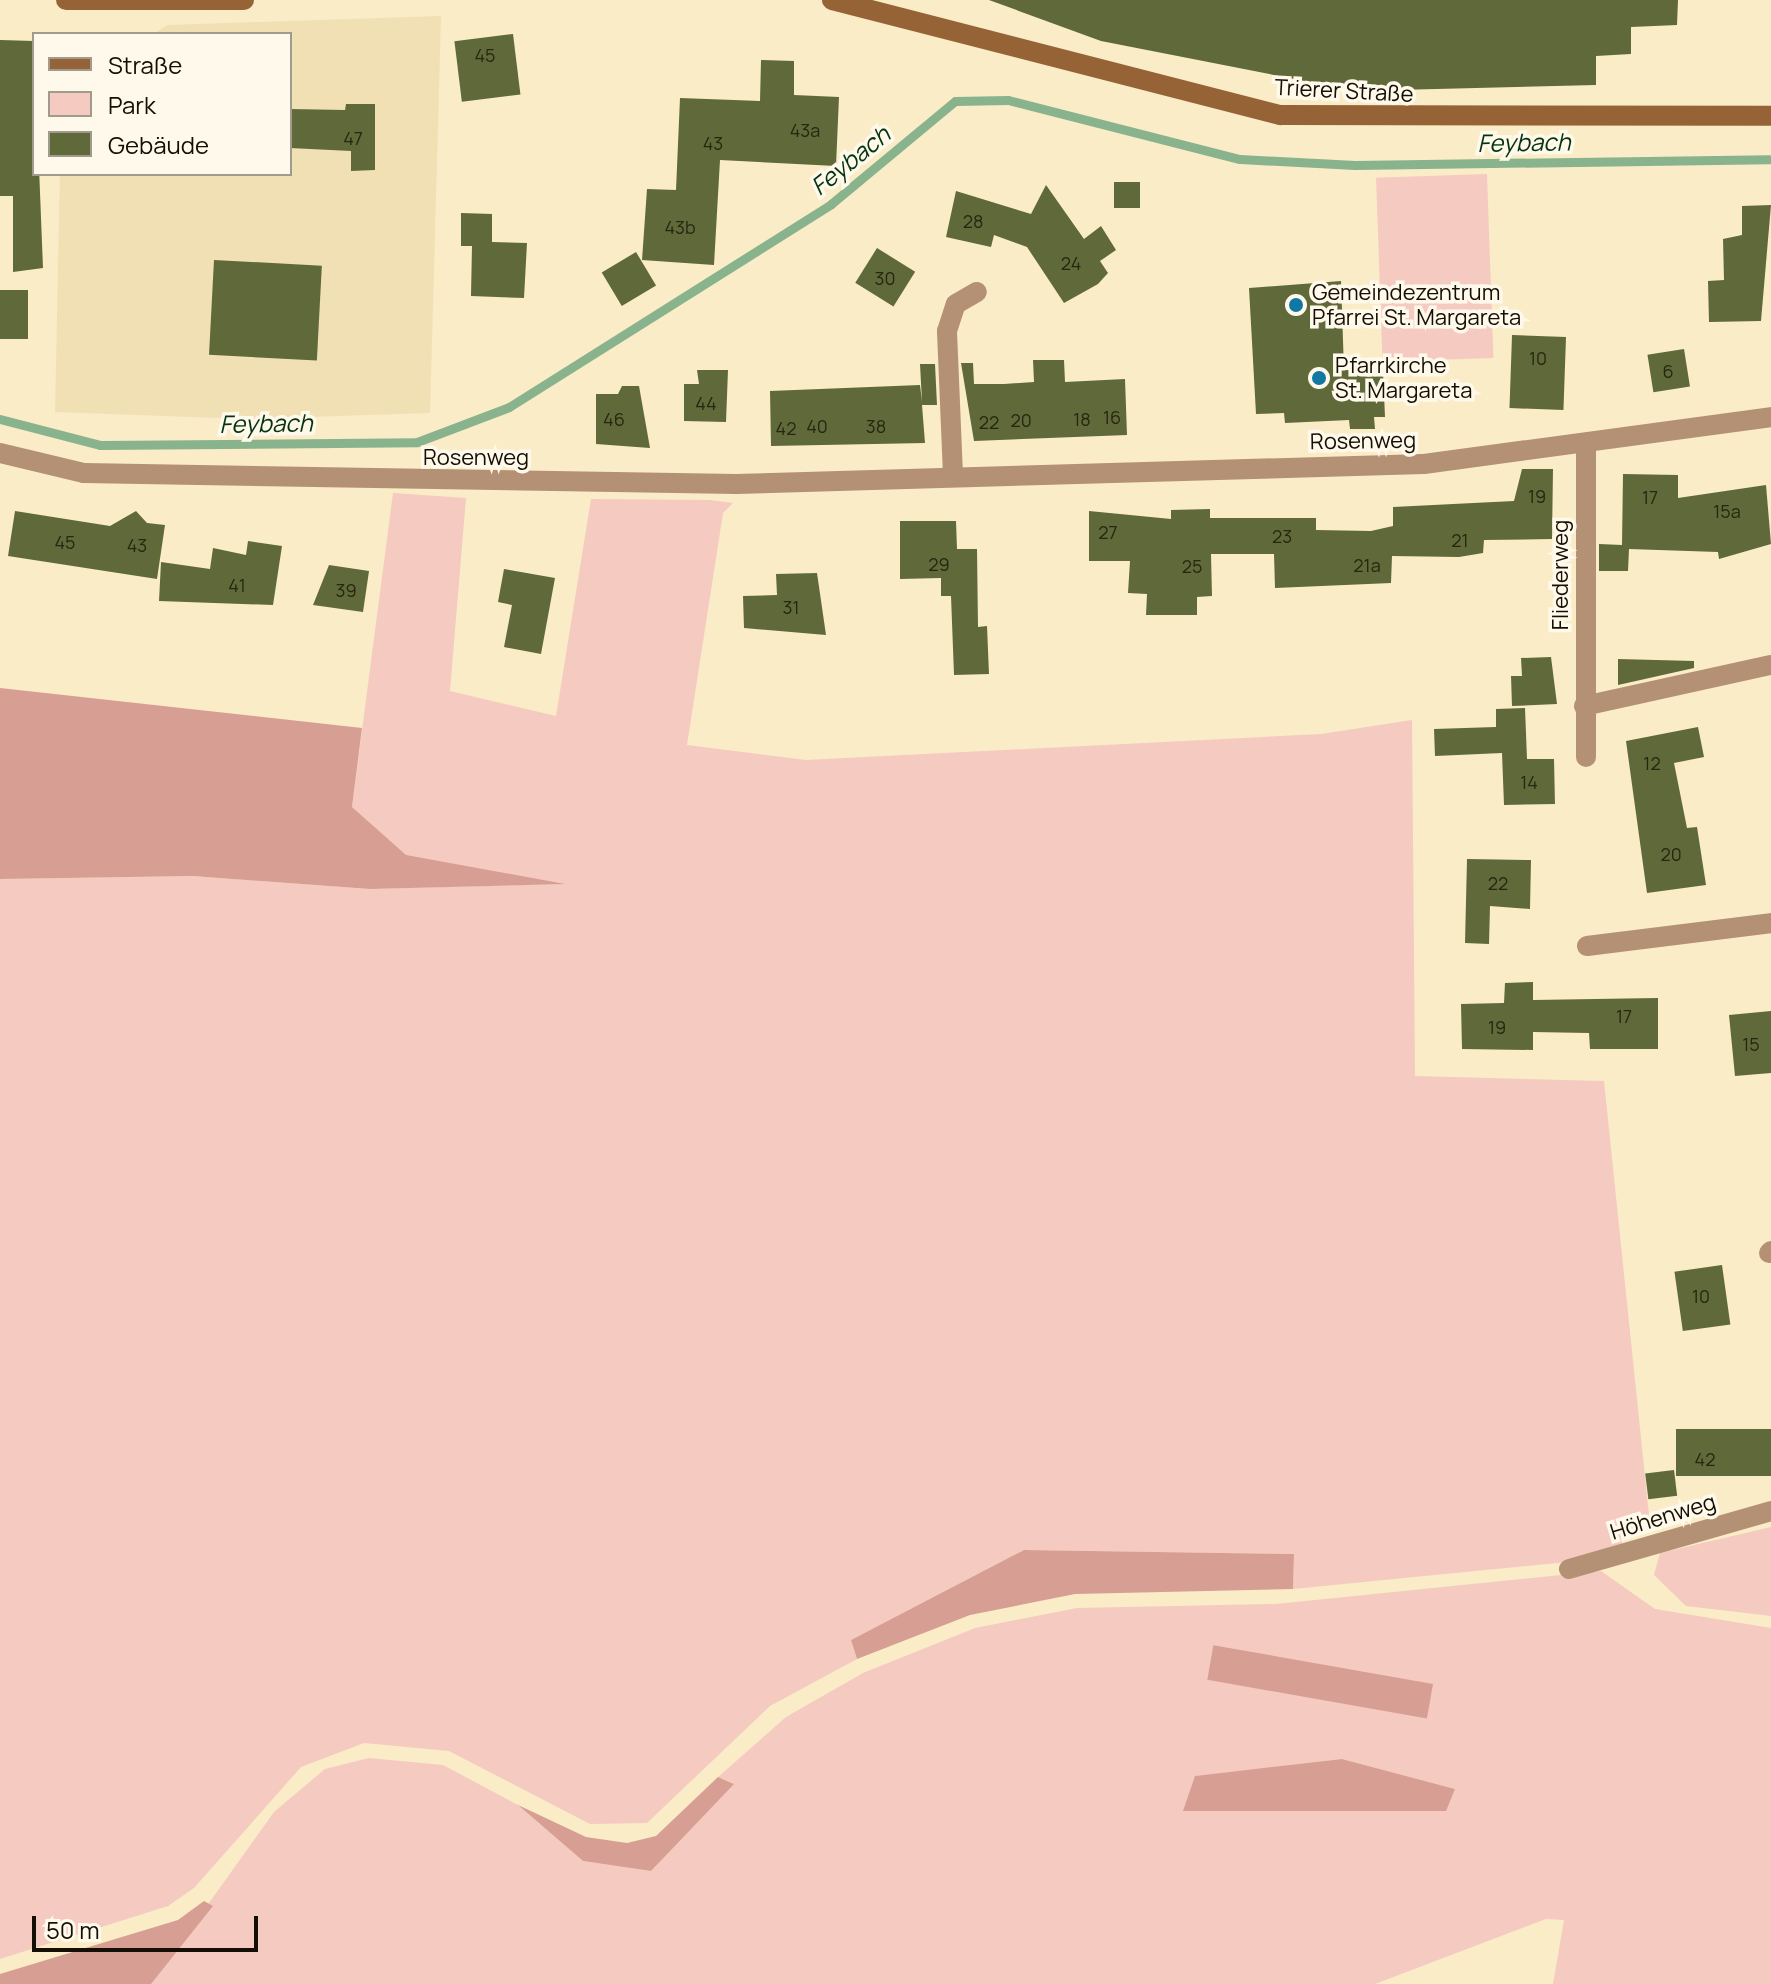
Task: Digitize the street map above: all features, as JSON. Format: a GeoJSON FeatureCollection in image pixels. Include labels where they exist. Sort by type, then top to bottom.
{"type":"FeatureCollection","features":[{"type":"Feature","properties":{"kind":"main road"},"geometry":{"type":"LineString","coordinates":[[66,0],[244,0]]}},
{"type":"Feature","properties":{"kind":"main road","name":"Trierer Straße"},"geometry":{"type":"LineString","coordinates":[[832,0],[1280,115],[1771,116]]}},
{"type":"Feature","properties":{"kind":"street"},"geometry":{"type":"LineString","coordinates":[[953,475],[947,331],[956,304],[977,292]]}},
{"type":"Feature","properties":{"kind":"street","name":"Rosenweg"},"geometry":{"type":"LineString","coordinates":[[0,453],[84,473],[323,480],[736,484],[953,475],[1424,464],[1771,417]]}},
{"type":"Feature","properties":{"kind":"street","name":"Fliederweg"},"geometry":{"type":"LineString","coordinates":[[1586,443],[1586,757]]}},
{"type":"Feature","properties":{"kind":"street"},"geometry":{"type":"LineString","coordinates":[[1584,706],[1771,665]]}},
{"type":"Feature","properties":{"kind":"street"},"geometry":{"type":"LineString","coordinates":[[1587,946],[1771,923]]}},
{"type":"Feature","properties":{"kind":"street","name":"Höhenweg"},"geometry":{"type":"LineString","coordinates":[[1569,1569],[1771,1511]]}},
{"type":"Feature","properties":{"kind":"shaded area"},"geometry":{"type":"Polygon","coordinates":[[[441,16],[430,413],[246,419],[55,412],[60,176],[292,176],[292,32],[156,32],[168,25],[441,16]]]}},
{"type":"Feature","properties":{"kind":"shaded area"},"geometry":{"type":"Polygon","coordinates":[[[0,688],[362,728],[352,807],[406,855],[565,884],[370,889],[193,876],[0,879],[0,688]]]}},
{"type":"Feature","properties":{"kind":"shaded area"},"geometry":{"type":"Polygon","coordinates":[[[1024,1550],[1294,1554],[1293,1589],[1075,1594],[970,1615],[857,1659],[851,1640],[1024,1550]]]}},
{"type":"Feature","properties":{"kind":"shaded area"},"geometry":{"type":"Polygon","coordinates":[[[1213,1645],[1433,1684],[1427,1718],[1207,1680],[1213,1645]]]}},
{"type":"Feature","properties":{"kind":"shaded area"},"geometry":{"type":"Polygon","coordinates":[[[1342,1759],[1455,1789],[1446,1811],[1183,1811],[1195,1776],[1342,1759]]]}},
{"type":"Feature","properties":{"kind":"shaded area"},"geometry":{"type":"Polygon","coordinates":[[[718,1777],[734,1784],[651,1871],[583,1861],[518,1805],[586,1837],[627,1843],[656,1836],[718,1777]]]}},
{"type":"Feature","properties":{"kind":"shaded area"},"geometry":{"type":"Polygon","coordinates":[[[204,1901],[213,1906],[151,1984],[0,1984],[0,1974],[178,1920],[204,1901]]]}},
{"type":"Feature","properties":{"kind":"green space"},"geometry":{"type":"Polygon","coordinates":[[[1487,174],[1493,358],[1382,362],[1376,178],[1487,174]]]}},
{"type":"Feature","properties":{"kind":"green space"},"geometry":{"type":"Polygon","coordinates":[[[393,493],[466,498],[450,691],[556,716],[591,499],[733,503],[723,513],[687,745],[806,760],[1321,734],[1412,720],[1415,1076],[1604,1081],[1650,1525],[1620,1539],[1623,1546],[1568,1562],[1293,1589],[1294,1554],[1024,1550],[851,1640],[857,1659],[770,1706],[647,1823],[590,1824],[449,1751],[364,1743],[301,1767],[194,1888],[168,1906],[0,1959],[0,879],[193,876],[370,889],[560,884],[406,856],[352,807],[393,493]]]}},
{"type":"Feature","properties":{"kind":"green space"},"geometry":{"type":"Polygon","coordinates":[[[1771,1527],[1771,1616],[1686,1606],[1654,1575],[1660,1553],[1771,1527]]]}},
{"type":"Feature","properties":{"kind":"green space"},"geometry":{"type":"Polygon","coordinates":[[[1601,1571],[1655,1609],[1771,1628],[1771,1984],[1553,1984],[1564,1920],[1546,1919],[1375,1984],[151,1984],[274,1812],[325,1769],[369,1758],[443,1765],[518,1805],[583,1861],[651,1871],[733,1783],[718,1777],[786,1717],[863,1673],[975,1628],[1077,1608],[1276,1604],[1601,1571]],[[1342,1759],[1196,1776],[1455,1789],[1342,1759]]]}},
{"type":"Feature","properties":{"kind":"building"},"geometry":{"type":"Polygon","coordinates":[[[989,0],[1678,0],[1677,25],[1631,27],[1631,54],[1596,56],[1596,85],[1356,91],[1101,41],[989,0]]]}},
{"type":"Feature","properties":{"kind":"building"},"geometry":{"type":"Polygon","coordinates":[[[513,34],[520,95],[462,102],[454,41],[513,34]]]}},
{"type":"Feature","properties":{"kind":"building"},"geometry":{"type":"Polygon","coordinates":[[[0,40],[32,41],[32,176],[39,176],[43,268],[13,272],[13,196],[0,196],[0,40]]]}},
{"type":"Feature","properties":{"kind":"building"},"geometry":{"type":"Polygon","coordinates":[[[761,60],[794,61],[794,95],[839,97],[836,166],[720,160],[714,265],[642,260],[647,189],[676,190],[680,98],[760,101],[761,60]]]}},
{"type":"Feature","properties":{"kind":"building"},"geometry":{"type":"Polygon","coordinates":[[[346,104],[375,104],[375,170],[351,171],[351,151],[292,148],[292,109],[345,110],[346,104]]]}},
{"type":"Feature","properties":{"kind":"building"},"geometry":{"type":"Polygon","coordinates":[[[1114,182],[1140,182],[1140,208],[1114,208],[1114,182]]]}},
{"type":"Feature","properties":{"kind":"building"},"geometry":{"type":"Polygon","coordinates":[[[1046,185],[1084,239],[1101,226],[1116,250],[1100,261],[1108,273],[1098,284],[1064,303],[1027,247],[994,235],[991,247],[946,237],[956,191],[1031,214],[1046,185]]]}},
{"type":"Feature","properties":{"kind":"building"},"geometry":{"type":"Polygon","coordinates":[[[1771,205],[1761,321],[1709,322],[1708,281],[1724,280],[1723,239],[1742,235],[1742,206],[1771,205]]]}},
{"type":"Feature","properties":{"kind":"building"},"geometry":{"type":"Polygon","coordinates":[[[461,213],[492,214],[492,242],[527,243],[524,298],[471,296],[472,246],[461,246],[461,213]]]}},
{"type":"Feature","properties":{"kind":"building"},"geometry":{"type":"Polygon","coordinates":[[[877,248],[915,272],[893,307],[855,283],[877,248]]]}},
{"type":"Feature","properties":{"kind":"building"},"geometry":{"type":"Polygon","coordinates":[[[636,252],[656,285],[622,306],[602,273],[636,252]]]}},
{"type":"Feature","properties":{"kind":"building"},"geometry":{"type":"Polygon","coordinates":[[[214,260],[322,266],[317,361],[209,355],[214,260]]]}},
{"type":"Feature","properties":{"kind":"building"},"geometry":{"type":"Polygon","coordinates":[[[1341,281],[1344,370],[1383,371],[1385,417],[1374,417],[1375,429],[1350,429],[1349,420],[1285,423],[1284,413],[1256,414],[1249,288],[1341,281]]]}},
{"type":"Feature","properties":{"kind":"building"},"geometry":{"type":"Polygon","coordinates":[[[0,290],[28,290],[28,339],[0,339],[0,290]]]}},
{"type":"Feature","properties":{"kind":"building"},"geometry":{"type":"Polygon","coordinates":[[[1512,335],[1566,337],[1563,410],[1509,408],[1512,335]]]}},
{"type":"Feature","properties":{"kind":"building"},"geometry":{"type":"Polygon","coordinates":[[[1684,349],[1690,387],[1653,392],[1647,355],[1684,349]]]}},
{"type":"Feature","properties":{"kind":"building"},"geometry":{"type":"Polygon","coordinates":[[[1033,360],[1064,360],[1065,382],[1125,379],[1127,435],[974,441],[961,363],[973,363],[974,384],[1004,384],[1034,382],[1033,360]]]}},
{"type":"Feature","properties":{"kind":"building"},"geometry":{"type":"Polygon","coordinates":[[[920,364],[935,364],[937,405],[922,405],[925,443],[771,446],[770,391],[920,385],[922,402],[920,364]]]}},
{"type":"Feature","properties":{"kind":"building"},"geometry":{"type":"Polygon","coordinates":[[[697,370],[728,370],[726,422],[684,421],[684,384],[699,384],[697,370]]]}},
{"type":"Feature","properties":{"kind":"building"},"geometry":{"type":"Polygon","coordinates":[[[622,386],[639,386],[650,448],[596,444],[596,394],[618,394],[622,386]]]}},
{"type":"Feature","properties":{"kind":"building"},"geometry":{"type":"Polygon","coordinates":[[[1522,469],[1553,469],[1552,539],[1484,540],[1483,553],[1459,557],[1392,556],[1391,583],[1275,588],[1274,554],[1211,554],[1212,596],[1197,597],[1197,615],[1146,615],[1147,594],[1128,593],[1130,561],[1089,561],[1089,511],[1171,519],[1171,510],[1210,509],[1210,518],[1316,518],[1316,530],[1371,531],[1393,526],[1393,507],[1514,501],[1522,469]]]}},
{"type":"Feature","properties":{"kind":"building"},"geometry":{"type":"Polygon","coordinates":[[[1623,474],[1678,475],[1678,498],[1766,485],[1771,544],[1719,559],[1718,552],[1629,549],[1628,571],[1599,571],[1599,544],[1622,545],[1623,474]]]}},
{"type":"Feature","properties":{"kind":"building"},"geometry":{"type":"Polygon","coordinates":[[[15,511],[110,526],[136,511],[147,523],[165,525],[157,579],[8,556],[15,511]]]}},
{"type":"Feature","properties":{"kind":"building"},"geometry":{"type":"Polygon","coordinates":[[[900,521],[956,521],[957,549],[977,549],[978,627],[987,626],[989,674],[954,675],[951,596],[941,596],[941,578],[900,579],[900,521]]]}},
{"type":"Feature","properties":{"kind":"building"},"geometry":{"type":"Polygon","coordinates":[[[248,541],[282,546],[273,605],[159,601],[161,562],[210,569],[213,548],[246,555],[248,541]]]}},
{"type":"Feature","properties":{"kind":"building"},"geometry":{"type":"Polygon","coordinates":[[[329,565],[369,571],[363,612],[313,605],[329,565]]]}},
{"type":"Feature","properties":{"kind":"building"},"geometry":{"type":"Polygon","coordinates":[[[504,569],[555,578],[541,654],[504,647],[512,605],[498,602],[504,569]]]}},
{"type":"Feature","properties":{"kind":"building"},"geometry":{"type":"Polygon","coordinates":[[[817,573],[826,635],[744,628],[743,596],[777,595],[776,574],[817,573]]]}},
{"type":"Feature","properties":{"kind":"building"},"geometry":{"type":"Polygon","coordinates":[[[1551,657],[1557,704],[1512,706],[1511,676],[1522,676],[1521,658],[1551,657]]]}},
{"type":"Feature","properties":{"kind":"building"},"geometry":{"type":"Polygon","coordinates":[[[1618,659],[1694,661],[1694,668],[1618,685],[1618,659]]]}},
{"type":"Feature","properties":{"kind":"building"},"geometry":{"type":"Polygon","coordinates":[[[1525,708],[1527,759],[1554,759],[1555,804],[1504,805],[1502,753],[1435,756],[1434,729],[1496,727],[1496,709],[1525,708]]]}},
{"type":"Feature","properties":{"kind":"building"},"geometry":{"type":"Polygon","coordinates":[[[1698,727],[1704,757],[1674,763],[1687,828],[1697,827],[1706,885],[1647,893],[1626,741],[1698,727]]]}},
{"type":"Feature","properties":{"kind":"building"},"geometry":{"type":"Polygon","coordinates":[[[1467,859],[1531,860],[1530,909],[1490,906],[1489,944],[1465,943],[1467,859]]]}},
{"type":"Feature","properties":{"kind":"building"},"geometry":{"type":"Polygon","coordinates":[[[1533,982],[1533,1000],[1658,998],[1658,1049],[1590,1049],[1589,1033],[1533,1032],[1533,1050],[1462,1049],[1461,1004],[1504,1003],[1505,983],[1533,982]]]}},
{"type":"Feature","properties":{"kind":"building"},"geometry":{"type":"Polygon","coordinates":[[[1771,1011],[1771,1073],[1735,1076],[1729,1015],[1771,1011]]]}},
{"type":"Feature","properties":{"kind":"building"},"geometry":{"type":"Polygon","coordinates":[[[1722,1265],[1730,1324],[1683,1331],[1674,1272],[1722,1265]]]}},
{"type":"Feature","properties":{"kind":"building"},"geometry":{"type":"Polygon","coordinates":[[[1676,1429],[1771,1429],[1771,1476],[1676,1476],[1676,1429]]]}},
{"type":"Feature","properties":{"kind":"building"},"geometry":{"type":"Polygon","coordinates":[[[1674,1470],[1677,1496],[1648,1499],[1645,1474],[1674,1470]]]}},
{"type":"Feature","properties":{"kind":"waterway","name":"Feybach"},"geometry":{"type":"LineString","coordinates":[[0,419],[100,445],[417,442],[509,407],[831,204],[955,101],[1008,100],[1240,159],[1355,165],[1769,159]]}},
{"type":"Feature","properties":{"kind":"place","name":"Gemeindezentrum Pfarrei St. Margareta"},"geometry":{"type":"Point","coordinates":[1296,305]}},
{"type":"Feature","properties":{"kind":"place","name":"Pfarrkirche St. Margareta"},"geometry":{"type":"Point","coordinates":[1319,378]}}]}
